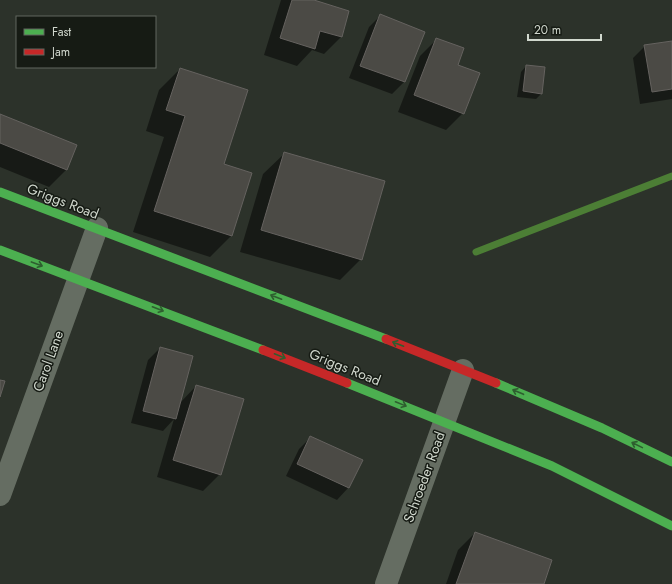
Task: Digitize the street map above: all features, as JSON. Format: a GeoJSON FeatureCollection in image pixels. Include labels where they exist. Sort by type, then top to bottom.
{"type":"FeatureCollection","features":[{"type":"Feature","properties":{"kind":"main road","name":"Griggs Road"},"geometry":{"type":"LineString","coordinates":[[0,192],[226,277],[463,370],[585,420],[672,462]]}},
{"type":"Feature","properties":{"kind":"main road","name":"Griggs Road"},"geometry":{"type":"LineString","coordinates":[[0,250],[262,349],[444,421],[552,466],[672,526]]}},
{"type":"Feature","properties":{"kind":"street","name":"Carol Lane"},"geometry":{"type":"LineString","coordinates":[[0,495],[77,278],[97,228]]}},
{"type":"Feature","properties":{"kind":"street","name":"Schroeder Road"},"geometry":{"type":"LineString","coordinates":[[386,584],[463,370]]}},
{"type":"Feature","properties":{"kind":"building"},"geometry":{"type":"Polygon","coordinates":[[[292,0],[314,0],[349,11],[342,37],[320,31],[315,49],[280,38],[292,0]]]}},
{"type":"Feature","properties":{"kind":"building"},"geometry":{"type":"Polygon","coordinates":[[[380,14],[425,32],[405,82],[360,66],[380,14]]]}},
{"type":"Feature","properties":{"kind":"building"},"geometry":{"type":"Polygon","coordinates":[[[436,38],[464,48],[458,65],[480,73],[464,114],[414,95],[436,38]]]}},
{"type":"Feature","properties":{"kind":"building"},"geometry":{"type":"Polygon","coordinates":[[[672,41],[672,89],[652,92],[644,45],[672,41]]]}},
{"type":"Feature","properties":{"kind":"building"},"geometry":{"type":"Polygon","coordinates":[[[526,65],[545,67],[542,94],[523,91],[526,65]]]}},
{"type":"Feature","properties":{"kind":"building"},"geometry":{"type":"Polygon","coordinates":[[[180,68],[248,90],[224,164],[252,173],[232,236],[154,211],[185,116],[166,110],[180,68]]]}},
{"type":"Feature","properties":{"kind":"building"},"geometry":{"type":"Polygon","coordinates":[[[0,114],[77,145],[67,170],[0,143],[0,114]]]}},
{"type":"Feature","properties":{"kind":"building"},"geometry":{"type":"Polygon","coordinates":[[[284,152],[385,181],[362,260],[261,230],[284,152]]]}},
{"type":"Feature","properties":{"kind":"building"},"geometry":{"type":"Polygon","coordinates":[[[160,347],[193,356],[176,419],[143,411],[160,347]]]}},
{"type":"Feature","properties":{"kind":"building"},"geometry":{"type":"Polygon","coordinates":[[[0,380],[5,381],[0,397],[0,380]]]}},
{"type":"Feature","properties":{"kind":"building"},"geometry":{"type":"Polygon","coordinates":[[[196,385],[244,399],[221,475],[173,460],[196,385]]]}},
{"type":"Feature","properties":{"kind":"building"},"geometry":{"type":"Polygon","coordinates":[[[310,436],[363,460],[349,488],[297,464],[310,436]]]}},
{"type":"Feature","properties":{"kind":"building"},"geometry":{"type":"Polygon","coordinates":[[[475,532],[552,560],[544,584],[456,584],[475,532]]]}},
{"type":"Feature","properties":{"kind":"waterway"},"geometry":{"type":"LineString","coordinates":[[476,252],[672,176]]}},
{"type":"Feature","properties":{"kind":"traffic: fast"},"geometry":{"type":"LineString","coordinates":[[0,192],[386,339]]}},
{"type":"Feature","properties":{"kind":"traffic: fast"},"geometry":{"type":"LineString","coordinates":[[0,250],[263,350]]}},
{"type":"Feature","properties":{"kind":"traffic: fast"},"geometry":{"type":"LineString","coordinates":[[347,383],[552,466],[672,526]]}},
{"type":"Feature","properties":{"kind":"traffic: fast"},"geometry":{"type":"LineString","coordinates":[[496,383],[602,428],[672,462]]}},
{"type":"Feature","properties":{"kind":"traffic: jam"},"geometry":{"type":"LineString","coordinates":[[386,339],[496,383]]}},
{"type":"Feature","properties":{"kind":"traffic: jam"},"geometry":{"type":"LineString","coordinates":[[263,350],[347,383]]}}]}
